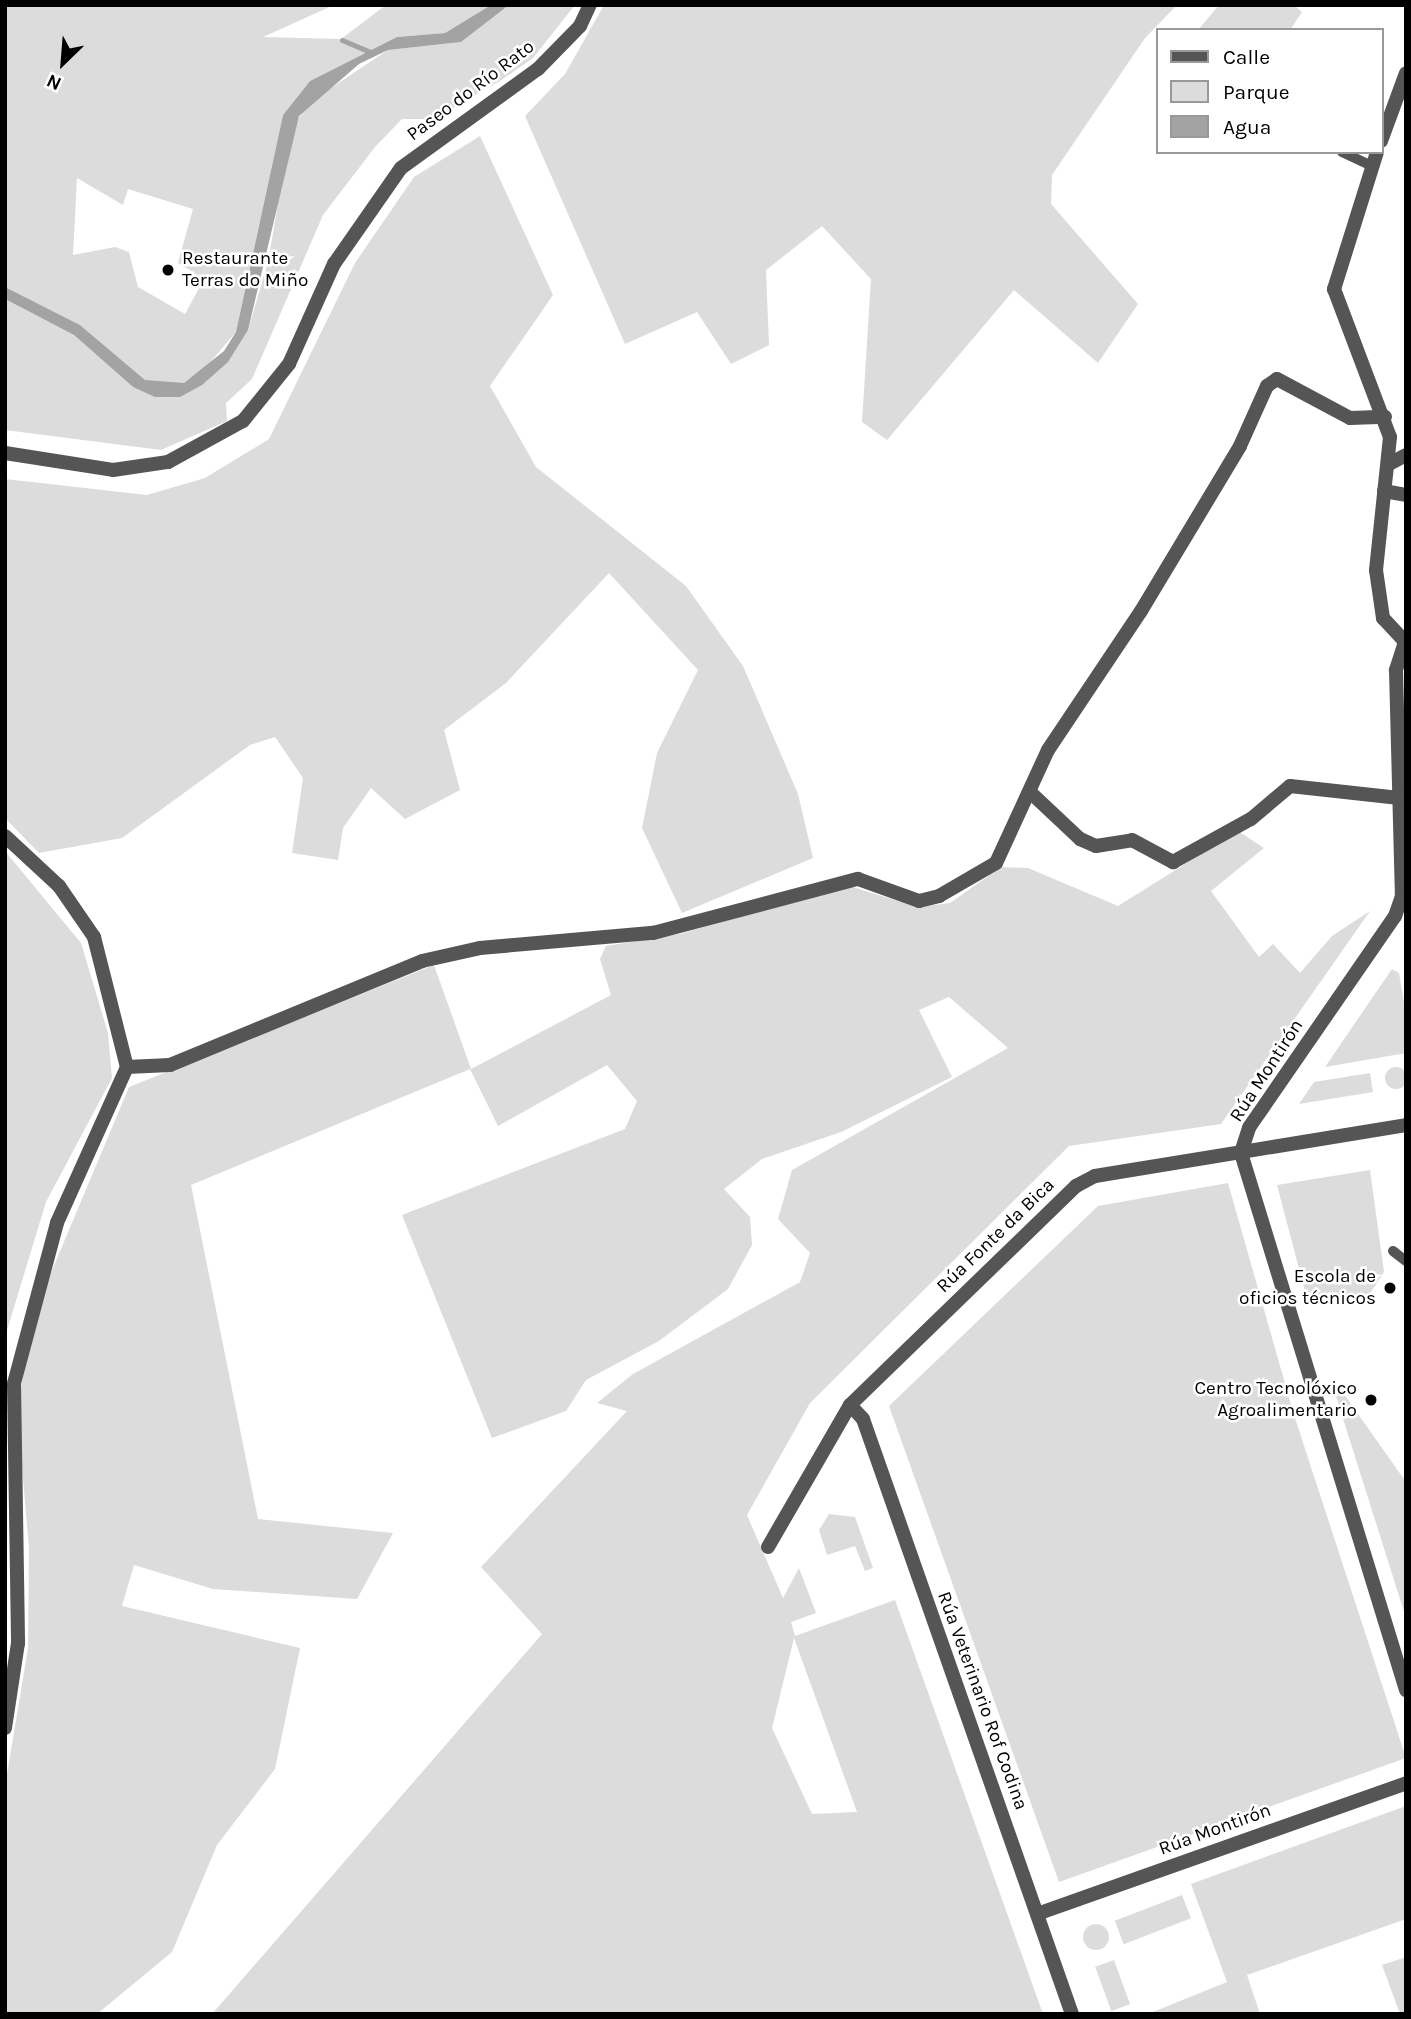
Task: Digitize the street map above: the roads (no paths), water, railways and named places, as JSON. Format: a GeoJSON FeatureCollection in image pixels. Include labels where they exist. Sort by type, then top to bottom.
{"type":"FeatureCollection","features":[{"type":"Feature","properties":{"kind":"street","name":"Paseo do Río Rato"},"geometry":{"type":"LineString","coordinates":[[5,453],[113,470],[168,462],[243,421],[289,364],[334,264],[401,168],[538,69],[580,26],[590,5]]}},
{"type":"Feature","properties":{"kind":"street"},"geometry":{"type":"LineString","coordinates":[[1383,136],[1406,73]]}},
{"type":"Feature","properties":{"kind":"street"},"geometry":{"type":"LineString","coordinates":[[1374,159],[1334,289],[1385,417],[1389,464],[1376,570],[1383,618],[1405,641]]}},
{"type":"Feature","properties":{"kind":"street"},"geometry":{"type":"LineString","coordinates":[[128,1067],[170,1065],[422,961],[469,951],[653,933],[858,879],[919,901],[939,896],[996,863],[1048,750],[1240,446],[1267,386],[1277,379],[1350,418],[1385,417]]}},
{"type":"Feature","properties":{"kind":"street"},"geometry":{"type":"LineString","coordinates":[[1389,464],[1406,456]]}},
{"type":"Feature","properties":{"kind":"street"},"geometry":{"type":"LineString","coordinates":[[1384,491],[1406,495]]}},
{"type":"Feature","properties":{"kind":"street","name":"Rúa Montirón"},"geometry":{"type":"LineString","coordinates":[[1405,641],[1396,670],[1402,896],[1395,916],[1249,1128],[1241,1153],[1406,1690]]}},
{"type":"Feature","properties":{"kind":"street"},"geometry":{"type":"LineString","coordinates":[[1030,792],[1080,839],[1096,846],[1132,840],[1172,862],[1251,819],[1290,786],[1399,798]]}},
{"type":"Feature","properties":{"kind":"street"},"geometry":{"type":"LineString","coordinates":[[5,836],[59,886],[94,937],[128,1067],[57,1223],[18,1362],[10,1450],[18,1643],[5,1728]]}},
{"type":"Feature","properties":{"kind":"street","name":"Rúa Fonte da Bica"},"geometry":{"type":"LineString","coordinates":[[768,1547],[850,1405],[1076,1186],[1095,1176],[1406,1125]]}},
{"type":"Feature","properties":{"kind":"street","name":"Rúa Veterinario Rof Codina"},"geometry":{"type":"LineString","coordinates":[[850,1405],[863,1419],[1072,2014]]}},
{"type":"Feature","properties":{"kind":"street","name":"Rúa Montirón"},"geometry":{"type":"LineString","coordinates":[[1037,1914],[1406,1783]]}},
{"type":"Feature","properties":{"kind":"lane"},"geometry":{"type":"LineString","coordinates":[[1351,154],[1374,159]]}},
{"type":"Feature","properties":{"kind":"lane"},"geometry":{"type":"LineString","coordinates":[[1393,1251],[1406,1261]]}},
{"type":"Feature","properties":{"kind":"water"},"geometry":{"type":"Polygon","coordinates":[[[491,5],[509,5],[461,42],[388,50],[359,64],[299,116],[248,330],[228,362],[202,385],[180,397],[155,397],[133,387],[74,335],[5,299],[5,287],[80,325],[145,380],[184,383],[224,351],[236,332],[283,115],[310,81],[397,37],[445,33],[491,5]]]}},
{"type":"Feature","properties":{"kind":"waterway"},"geometry":{"type":"LineString","coordinates":[[342,40],[372,53]]}},
{"type":"Feature","properties":{"kind":"place","name":"Restaurante Terras do Miño"},"geometry":{"type":"Point","coordinates":[168,270]}},
{"type":"Feature","properties":{"kind":"place","name":"Escola de oficios técnicos"},"geometry":{"type":"Point","coordinates":[1390,1288]}},
{"type":"Feature","properties":{"kind":"place","name":"Centro Tecnolóxico Agroalimentario"},"geometry":{"type":"Point","coordinates":[1371,1400]}}]}
